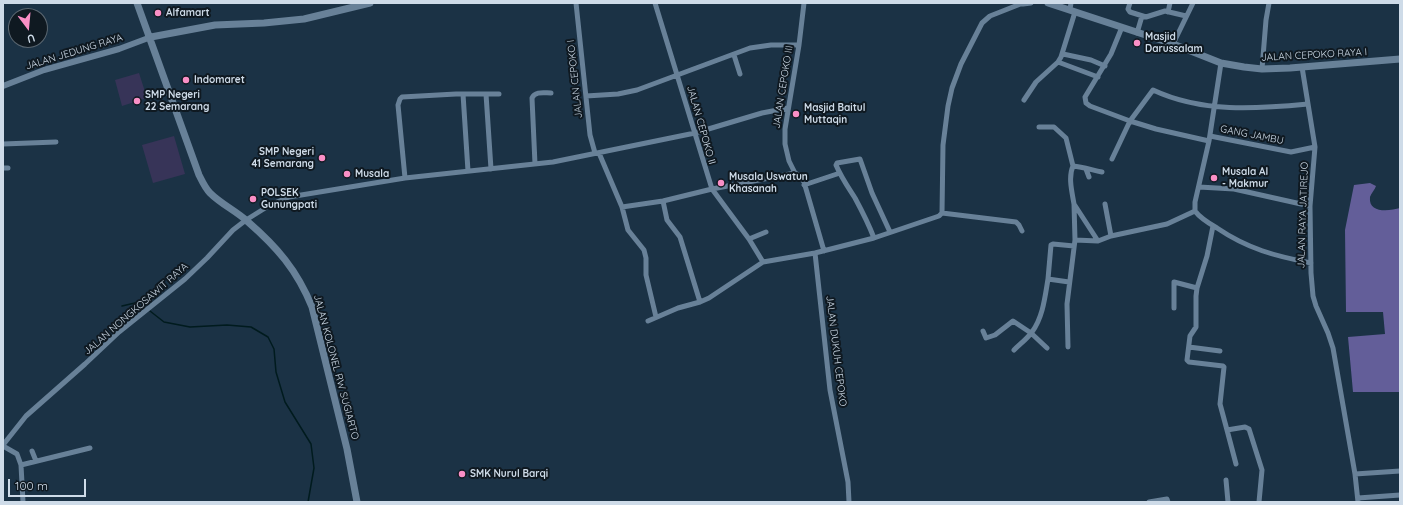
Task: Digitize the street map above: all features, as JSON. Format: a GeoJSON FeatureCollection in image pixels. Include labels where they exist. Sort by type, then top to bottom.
{"type":"FeatureCollection","features":[{"type":"Feature","properties":{"kind":"main road","name":"JALAN KOLONEL RW SUGIARTO"},"geometry":{"type":"LineString","coordinates":[[137,3],[199,175],[210,193],[246,220],[288,262],[305,290],[312,307],[347,448],[357,502]]}},
{"type":"Feature","properties":{"kind":"main road"},"geometry":{"type":"LineString","coordinates":[[150,38],[215,25],[264,23],[304,19],[370,3]]}},
{"type":"Feature","properties":{"kind":"main road","name":"JALAN CEPOKO RAYA I"},"geometry":{"type":"LineString","coordinates":[[1048,3],[1072,8],[1137,33],[1173,44],[1221,63],[1244,67],[1262,69],[1302,67],[1400,59]]}},
{"type":"Feature","properties":{"kind":"street","name":"JALAN CEPOKO I"},"geometry":{"type":"LineString","coordinates":[[576,3],[590,135],[597,153]]}},
{"type":"Feature","properties":{"kind":"street","name":"JALAN CEPOKO II"},"geometry":{"type":"LineString","coordinates":[[656,3],[712,189],[749,239],[763,262]]}},
{"type":"Feature","properties":{"kind":"street","name":"JALAN CEPOKO III"},"geometry":{"type":"LineString","coordinates":[[804,3],[799,45],[785,129],[785,144],[789,160],[795,173],[800,176],[804,185]]}},
{"type":"Feature","properties":{"kind":"street"},"geometry":{"type":"LineString","coordinates":[[648,321],[678,308],[700,302],[742,278],[763,262],[824,251],[874,238],[940,216],[942,213],[943,145],[948,106],[952,88],[961,64],[982,22],[990,16],[1023,3],[1031,3]]}},
{"type":"Feature","properties":{"kind":"street"},"geometry":{"type":"LineString","coordinates":[[1130,3],[1128,9],[1130,12],[1142,16],[1149,17],[1162,12],[1186,16]]}},
{"type":"Feature","properties":{"kind":"street"},"geometry":{"type":"LineString","coordinates":[[1168,12],[1170,3]]}},
{"type":"Feature","properties":{"kind":"street"},"geometry":{"type":"LineString","coordinates":[[1173,44],[1193,3]]}},
{"type":"Feature","properties":{"kind":"street"},"geometry":{"type":"LineString","coordinates":[[1262,69],[1269,3]]}},
{"type":"Feature","properties":{"kind":"street"},"geometry":{"type":"LineString","coordinates":[[1024,100],[1036,82],[1058,62],[1063,54],[1072,21],[1072,8]]}},
{"type":"Feature","properties":{"kind":"street"},"geometry":{"type":"LineString","coordinates":[[1137,33],[1142,16]]}},
{"type":"Feature","properties":{"kind":"street"},"geometry":{"type":"LineString","coordinates":[[1058,62],[1098,77],[1112,54],[1122,27]]}},
{"type":"Feature","properties":{"kind":"street","name":"JALAN JEDUNG RAYA"},"geometry":{"type":"LineString","coordinates":[[3,86],[44,70],[119,49],[150,38]]}},
{"type":"Feature","properties":{"kind":"street"},"geometry":{"type":"LineString","coordinates":[[586,96],[618,94],[637,90],[750,48],[771,45],[799,45]]}},
{"type":"Feature","properties":{"kind":"street"},"geometry":{"type":"LineString","coordinates":[[734,54],[740,74]]}},
{"type":"Feature","properties":{"kind":"street"},"geometry":{"type":"LineString","coordinates":[[1063,54],[1091,60],[1105,66]]}},
{"type":"Feature","properties":{"kind":"street"},"geometry":{"type":"LineString","coordinates":[[1221,63],[1209,139],[1195,202],[1195,210],[1213,226],[1241,243],[1266,253],[1311,263]]}},
{"type":"Feature","properties":{"kind":"street","name":"JALAN RAYA JATIREJO"},"geometry":{"type":"LineString","coordinates":[[1302,67],[1314,147],[1310,206],[1313,296],[1333,348],[1355,474],[1358,500]]}},
{"type":"Feature","properties":{"kind":"street","name":"GANG JAMBU"},"geometry":{"type":"LineString","coordinates":[[1098,77],[1086,97],[1086,103],[1090,106],[1130,121],[1156,129],[1291,152],[1314,147]]}},
{"type":"Feature","properties":{"kind":"street"},"geometry":{"type":"LineString","coordinates":[[1112,159],[1130,121],[1153,90],[1179,100],[1214,107],[1276,107],[1308,104]]}},
{"type":"Feature","properties":{"kind":"street"},"geometry":{"type":"LineString","coordinates":[[535,164],[532,98],[536,93],[551,93]]}},
{"type":"Feature","properties":{"kind":"street"},"geometry":{"type":"LineString","coordinates":[[405,178],[398,106],[400,99],[463,94],[499,94]]}},
{"type":"Feature","properties":{"kind":"street"},"geometry":{"type":"LineString","coordinates":[[463,94],[468,171]]}},
{"type":"Feature","properties":{"kind":"street"},"geometry":{"type":"LineString","coordinates":[[486,94],[491,169]]}},
{"type":"Feature","properties":{"kind":"street"},"geometry":{"type":"LineString","coordinates":[[246,220],[270,205],[289,197],[405,178],[553,162],[695,133],[762,113],[788,108]]}},
{"type":"Feature","properties":{"kind":"street"},"geometry":{"type":"LineString","coordinates":[[1039,127],[1054,127],[1063,134],[1066,138],[1073,166],[1070,176],[1074,204],[1074,243],[1067,304],[1068,347]]}},
{"type":"Feature","properties":{"kind":"street"},"geometry":{"type":"LineString","coordinates":[[3,144],[56,142]]}},
{"type":"Feature","properties":{"kind":"street"},"geometry":{"type":"LineString","coordinates":[[597,153],[622,207],[628,230],[644,250],[646,275],[656,317]]}},
{"type":"Feature","properties":{"kind":"street"},"geometry":{"type":"LineString","coordinates":[[874,238],[836,165],[838,163],[858,158],[860,159],[872,193],[890,232]]}},
{"type":"Feature","properties":{"kind":"street"},"geometry":{"type":"LineString","coordinates":[[1073,166],[1102,172]]}},
{"type":"Feature","properties":{"kind":"street"},"geometry":{"type":"LineString","coordinates":[[1086,169],[1089,177]]}},
{"type":"Feature","properties":{"kind":"street"},"geometry":{"type":"LineString","coordinates":[[622,207],[663,202],[712,189],[795,173]]}},
{"type":"Feature","properties":{"kind":"street"},"geometry":{"type":"LineString","coordinates":[[824,251],[804,185],[840,173]]}},
{"type":"Feature","properties":{"kind":"street"},"geometry":{"type":"LineString","coordinates":[[1199,187],[1234,189],[1310,206]]}},
{"type":"Feature","properties":{"kind":"street"},"geometry":{"type":"LineString","coordinates":[[663,202],[667,220],[680,238],[700,302]]}},
{"type":"Feature","properties":{"kind":"street"},"geometry":{"type":"LineString","coordinates":[[1074,204],[1098,241]]}},
{"type":"Feature","properties":{"kind":"street"},"geometry":{"type":"LineString","coordinates":[[1105,204],[1111,236]]}},
{"type":"Feature","properties":{"kind":"street"},"geometry":{"type":"LineString","coordinates":[[1014,350],[1031,333],[1039,321],[1045,299],[1053,244],[1098,241],[1111,236],[1167,224],[1195,210]]}},
{"type":"Feature","properties":{"kind":"street"},"geometry":{"type":"LineString","coordinates":[[942,213],[1016,222],[1022,231]]}},
{"type":"Feature","properties":{"kind":"street","name":"JALAN NONGKOSAWIT RAYA"},"geometry":{"type":"LineString","coordinates":[[3,446],[26,416],[85,364],[118,332],[185,280],[233,230],[246,220]]}},
{"type":"Feature","properties":{"kind":"street"},"geometry":{"type":"LineString","coordinates":[[1213,226],[1207,256],[1197,288],[1196,327],[1190,336],[1188,362],[1223,366],[1224,368],[1220,404],[1236,464]]}},
{"type":"Feature","properties":{"kind":"street"},"geometry":{"type":"LineString","coordinates":[[749,239],[766,232]]}},
{"type":"Feature","properties":{"kind":"street","name":"JALAN DUKUH CEPOKO"},"geometry":{"type":"LineString","coordinates":[[815,253],[830,390],[848,482],[849,502]]}},
{"type":"Feature","properties":{"kind":"street"},"geometry":{"type":"LineString","coordinates":[[1048,279],[1069,282]]}},
{"type":"Feature","properties":{"kind":"street"},"geometry":{"type":"LineString","coordinates":[[1174,308],[1174,282],[1197,288]]}},
{"type":"Feature","properties":{"kind":"street"},"geometry":{"type":"LineString","coordinates":[[983,332],[986,338],[991,337],[1013,320],[1031,333],[1047,348]]}},
{"type":"Feature","properties":{"kind":"street"},"geometry":{"type":"LineString","coordinates":[[1189,347],[1220,352]]}},
{"type":"Feature","properties":{"kind":"street"},"geometry":{"type":"LineString","coordinates":[[1227,430],[1245,427],[1249,429],[1262,470],[1260,502]]}},
{"type":"Feature","properties":{"kind":"street"},"geometry":{"type":"LineString","coordinates":[[3,446],[17,454],[21,465],[23,502]]}},
{"type":"Feature","properties":{"kind":"street"},"geometry":{"type":"LineString","coordinates":[[21,465],[90,448]]}},
{"type":"Feature","properties":{"kind":"street"},"geometry":{"type":"LineString","coordinates":[[32,452],[36,461]]}},
{"type":"Feature","properties":{"kind":"street"},"geometry":{"type":"LineString","coordinates":[[1355,474],[1400,471]]}},
{"type":"Feature","properties":{"kind":"street"},"geometry":{"type":"LineString","coordinates":[[1226,480],[1228,502]]}},
{"type":"Feature","properties":{"kind":"street"},"geometry":{"type":"LineString","coordinates":[[1358,500],[1400,495]]}},
{"type":"Feature","properties":{"kind":"street"},"geometry":{"type":"LineString","coordinates":[[1149,502],[1167,499],[1168,502]]}},
{"type":"Feature","properties":{"kind":"shaded area"},"geometry":{"type":"Polygon","coordinates":[[[139,73],[147,98],[122,106],[115,80],[139,73]]]}},
{"type":"Feature","properties":{"kind":"shaded area"},"geometry":{"type":"Polygon","coordinates":[[[174,136],[185,174],[153,183],[142,145],[174,136]]]}},
{"type":"Feature","properties":{"kind":"shaded area"},"geometry":{"type":"Polygon","coordinates":[[[1370,183],[1376,186],[1370,197],[1372,206],[1380,210],[1400,208],[1400,392],[1353,392],[1348,337],[1385,334],[1383,312],[1346,312],[1345,230],[1354,185],[1370,183]]]}},
{"type":"Feature","properties":{"kind":"waterway"},"geometry":{"type":"LineString","coordinates":[[122,306],[139,302]]}},
{"type":"Feature","properties":{"kind":"waterway"},"geometry":{"type":"LineString","coordinates":[[150,311],[164,322],[190,327],[227,325],[251,327],[268,337],[274,349],[276,372],[285,402],[311,444],[314,468],[308,502]]}},
{"type":"Feature","properties":{"kind":"place","name":"Alfamart"},"geometry":{"type":"Point","coordinates":[158,13]}},
{"type":"Feature","properties":{"kind":"place","name":"Masjid Darussalam"},"geometry":{"type":"Point","coordinates":[1137,43]}},
{"type":"Feature","properties":{"kind":"place","name":"Indomaret"},"geometry":{"type":"Point","coordinates":[186,80]}},
{"type":"Feature","properties":{"kind":"place","name":"SMP Negeri 22 Semarang"},"geometry":{"type":"Point","coordinates":[137,101]}},
{"type":"Feature","properties":{"kind":"place","name":"Masjid Baitul Muttaqin"},"geometry":{"type":"Point","coordinates":[796,114]}},
{"type":"Feature","properties":{"kind":"place","name":"SMP Negeri 41 Semarang"},"geometry":{"type":"Point","coordinates":[322,158]}},
{"type":"Feature","properties":{"kind":"place","name":"Musala"},"geometry":{"type":"Point","coordinates":[347,174]}},
{"type":"Feature","properties":{"kind":"place","name":"Musala Al - Makmur"},"geometry":{"type":"Point","coordinates":[1214,178]}},
{"type":"Feature","properties":{"kind":"place","name":"Musala Uswatun Khasanah"},"geometry":{"type":"Point","coordinates":[721,183]}},
{"type":"Feature","properties":{"kind":"place","name":"POLSEK Gunungpati"},"geometry":{"type":"Point","coordinates":[253,199]}},
{"type":"Feature","properties":{"kind":"place","name":"SMK Nurul Barqi"},"geometry":{"type":"Point","coordinates":[462,474]}}]}
